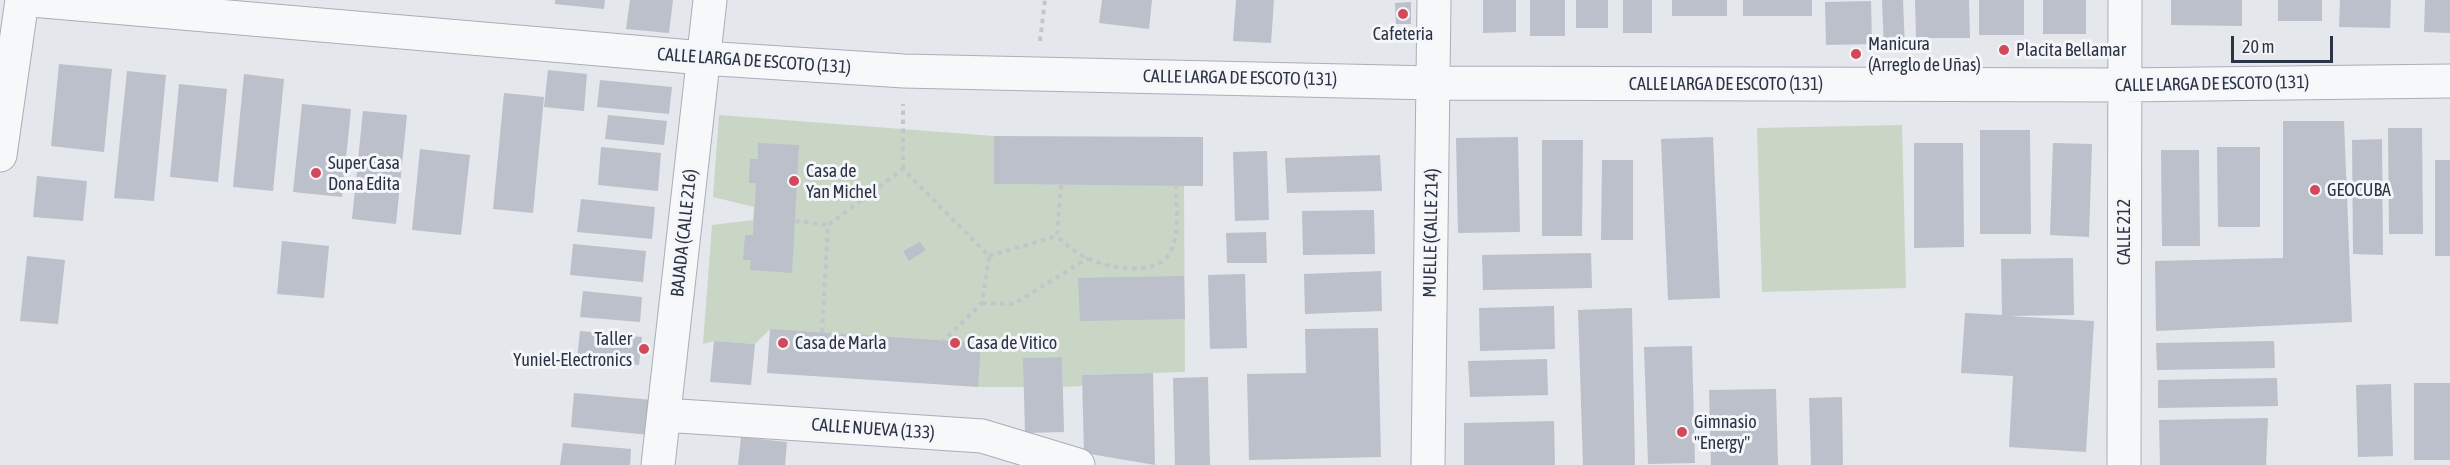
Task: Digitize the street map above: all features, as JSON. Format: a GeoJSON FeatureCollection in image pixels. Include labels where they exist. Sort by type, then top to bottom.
{"type":"FeatureCollection","features":[{"type":"Feature","properties":{"kind":"street"},"geometry":{"type":"LineString","coordinates":[[0,155],[22,0]]}},
{"type":"Feature","properties":{"kind":"street","name":"CALLE LARGA DE ESCOTO (131)"},"geometry":{"type":"LineString","coordinates":[[32,0],[703,58],[904,71],[1433,82],[2124,85],[2450,81]]}},
{"type":"Feature","properties":{"kind":"street","name":"BAJADA (CALLE 216)"},"geometry":{"type":"LineString","coordinates":[[658,465],[710,0]]}},
{"type":"Feature","properties":{"kind":"street","name":"MUELLE (CALLE 214)"},"geometry":{"type":"LineString","coordinates":[[1428,465],[1434,0]]}},
{"type":"Feature","properties":{"kind":"street","name":"CALLE 212"},"geometry":{"type":"LineString","coordinates":[[2124,465],[2125,0]]}},
{"type":"Feature","properties":{"kind":"street","name":"CALLE NUEVA (133)"},"geometry":{"type":"LineString","coordinates":[[664,415],[982,436],[1078,465]]}},
{"type":"Feature","properties":{"kind":"path"},"geometry":{"type":"LineString","coordinates":[[1036,74],[1046,0]]}},
{"type":"Feature","properties":{"kind":"path"},"geometry":{"type":"LineString","coordinates":[[904,71],[903,168],[989,256]]}},
{"type":"Feature","properties":{"kind":"path"},"geometry":{"type":"LineString","coordinates":[[795,221],[828,225],[903,168]]}},
{"type":"Feature","properties":{"kind":"path"},"geometry":{"type":"LineString","coordinates":[[1057,236],[1061,185]]}},
{"type":"Feature","properties":{"kind":"path"},"geometry":{"type":"LineString","coordinates":[[1057,236],[1069,247],[1088,258],[1116,268],[1143,268],[1161,263],[1169,254],[1175,238],[1176,186]]}},
{"type":"Feature","properties":{"kind":"path"},"geometry":{"type":"LineString","coordinates":[[822,332],[828,225]]}},
{"type":"Feature","properties":{"kind":"path"},"geometry":{"type":"LineString","coordinates":[[989,256],[1057,236]]}},
{"type":"Feature","properties":{"kind":"path"},"geometry":{"type":"LineString","coordinates":[[944,341],[982,303],[989,256]]}},
{"type":"Feature","properties":{"kind":"path"},"geometry":{"type":"LineString","coordinates":[[982,303],[1014,304],[1088,258]]}},
{"type":"Feature","properties":{"kind":"green space"},"geometry":{"type":"Polygon","coordinates":[[[719,115],[994,136],[995,184],[1184,185],[1185,372],[1082,375],[1082,386],[1063,387],[1062,357],[1024,358],[1024,387],[977,387],[770,329],[755,344],[714,341],[703,344],[712,225],[753,220],[754,207],[713,197],[719,115]]]}},
{"type":"Feature","properties":{"kind":"green space"},"geometry":{"type":"Polygon","coordinates":[[[1902,125],[1906,288],[1762,292],[1757,128],[1902,125]]]}},
{"type":"Feature","properties":{"kind":"building"},"geometry":{"type":"Polygon","coordinates":[[[555,0],[605,0],[604,9],[555,4],[555,0]]]}},
{"type":"Feature","properties":{"kind":"building"},"geometry":{"type":"Polygon","coordinates":[[[630,0],[673,0],[669,33],[626,29],[630,0]]]}},
{"type":"Feature","properties":{"kind":"building"},"geometry":{"type":"Polygon","coordinates":[[[1102,0],[1152,0],[1149,29],[1099,23],[1102,0]]]}},
{"type":"Feature","properties":{"kind":"building"},"geometry":{"type":"Polygon","coordinates":[[[1236,0],[1274,0],[1271,43],[1233,41],[1236,0]]]}},
{"type":"Feature","properties":{"kind":"building"},"geometry":{"type":"Polygon","coordinates":[[[1483,0],[1516,0],[1516,32],[1483,33],[1483,0]]]}},
{"type":"Feature","properties":{"kind":"building"},"geometry":{"type":"Polygon","coordinates":[[[1530,0],[1565,0],[1565,36],[1530,36],[1530,0]]]}},
{"type":"Feature","properties":{"kind":"building"},"geometry":{"type":"Polygon","coordinates":[[[1576,0],[1608,0],[1608,28],[1576,28],[1576,0]]]}},
{"type":"Feature","properties":{"kind":"building"},"geometry":{"type":"Polygon","coordinates":[[[1623,0],[1652,0],[1652,33],[1623,33],[1623,0]]]}},
{"type":"Feature","properties":{"kind":"building"},"geometry":{"type":"Polygon","coordinates":[[[1672,0],[1727,0],[1727,16],[1672,16],[1672,0]]]}},
{"type":"Feature","properties":{"kind":"building"},"geometry":{"type":"Polygon","coordinates":[[[1743,0],[1812,0],[1812,16],[1743,16],[1743,0]]]}},
{"type":"Feature","properties":{"kind":"building"},"geometry":{"type":"Polygon","coordinates":[[[1882,0],[1903,0],[1905,49],[1884,50],[1882,0]]]}},
{"type":"Feature","properties":{"kind":"building"},"geometry":{"type":"Polygon","coordinates":[[[1915,0],[1969,0],[1970,38],[1916,38],[1915,0]]]}},
{"type":"Feature","properties":{"kind":"building"},"geometry":{"type":"Polygon","coordinates":[[[1979,0],[2024,0],[2024,35],[1979,35],[1979,0]]]}},
{"type":"Feature","properties":{"kind":"building"},"geometry":{"type":"Polygon","coordinates":[[[2043,0],[2086,0],[2086,34],[2043,34],[2043,0]]]}},
{"type":"Feature","properties":{"kind":"building"},"geometry":{"type":"Polygon","coordinates":[[[2171,0],[2242,0],[2242,26],[2171,25],[2171,0]]]}},
{"type":"Feature","properties":{"kind":"building"},"geometry":{"type":"Polygon","coordinates":[[[2278,0],[2322,0],[2322,21],[2278,21],[2278,0]]]}},
{"type":"Feature","properties":{"kind":"building"},"geometry":{"type":"Polygon","coordinates":[[[2340,0],[2391,0],[2390,28],[2339,27],[2340,0]]]}},
{"type":"Feature","properties":{"kind":"building"},"geometry":{"type":"Polygon","coordinates":[[[2425,0],[2450,0],[2450,33],[2424,32],[2425,0]]]}},
{"type":"Feature","properties":{"kind":"building"},"geometry":{"type":"Polygon","coordinates":[[[1871,1],[1872,44],[1826,45],[1825,2],[1871,1]]]}},
{"type":"Feature","properties":{"kind":"building"},"geometry":{"type":"Polygon","coordinates":[[[1411,2],[1411,24],[1396,24],[1395,3],[1411,2]]]}},
{"type":"Feature","properties":{"kind":"building"},"geometry":{"type":"Polygon","coordinates":[[[59,64],[112,69],[104,152],[51,146],[59,64]]]}},
{"type":"Feature","properties":{"kind":"building"},"geometry":{"type":"Polygon","coordinates":[[[548,70],[587,74],[584,111],[544,107],[548,70]]]}},
{"type":"Feature","properties":{"kind":"building"},"geometry":{"type":"Polygon","coordinates":[[[127,71],[166,75],[154,201],[114,198],[127,71]]]}},
{"type":"Feature","properties":{"kind":"building"},"geometry":{"type":"Polygon","coordinates":[[[244,74],[284,79],[273,191],[233,187],[244,74]]]}},
{"type":"Feature","properties":{"kind":"building"},"geometry":{"type":"Polygon","coordinates":[[[600,80],[672,87],[669,114],[597,107],[600,80]]]}},
{"type":"Feature","properties":{"kind":"building"},"geometry":{"type":"Polygon","coordinates":[[[179,84],[227,89],[218,182],[170,177],[179,84]]]}},
{"type":"Feature","properties":{"kind":"building"},"geometry":{"type":"Polygon","coordinates":[[[504,93],[544,97],[533,213],[493,209],[504,93]]]}},
{"type":"Feature","properties":{"kind":"building"},"geometry":{"type":"Polygon","coordinates":[[[302,104],[351,109],[342,197],[293,192],[302,104]]]}},
{"type":"Feature","properties":{"kind":"building"},"geometry":{"type":"Polygon","coordinates":[[[363,111],[407,115],[396,224],[352,219],[363,111]]]}},
{"type":"Feature","properties":{"kind":"building"},"geometry":{"type":"Polygon","coordinates":[[[608,115],[667,121],[664,145],[605,139],[608,115]]]}},
{"type":"Feature","properties":{"kind":"building","name":"GEOCUBA"},"geometry":{"type":"Polygon","coordinates":[[[2283,121],[2344,121],[2352,322],[2156,331],[2155,261],[2283,258],[2283,121]]]}},
{"type":"Feature","properties":{"kind":"building"},"geometry":{"type":"Polygon","coordinates":[[[2388,128],[2422,128],[2423,234],[2389,234],[2388,128]]]}},
{"type":"Feature","properties":{"kind":"building"},"geometry":{"type":"Polygon","coordinates":[[[1980,130],[2030,130],[2031,234],[1980,234],[1980,130]]]}},
{"type":"Feature","properties":{"kind":"building"},"geometry":{"type":"Polygon","coordinates":[[[994,136],[1203,137],[1203,186],[994,184],[994,136]]]}},
{"type":"Feature","properties":{"kind":"building"},"geometry":{"type":"Polygon","coordinates":[[[1518,137],[1520,232],[1458,233],[1456,138],[1518,137]]]}},
{"type":"Feature","properties":{"kind":"building"},"geometry":{"type":"Polygon","coordinates":[[[1713,137],[1720,298],[1668,300],[1661,139],[1713,137]]]}},
{"type":"Feature","properties":{"kind":"building"},"geometry":{"type":"Polygon","coordinates":[[[2382,139],[2383,255],[2353,254],[2352,140],[2382,139]]]}},
{"type":"Feature","properties":{"kind":"building"},"geometry":{"type":"Polygon","coordinates":[[[1542,140],[1583,140],[1582,236],[1542,236],[1542,140]]]}},
{"type":"Feature","properties":{"kind":"building"},"geometry":{"type":"Polygon","coordinates":[[[758,143],[799,145],[792,273],[750,270],[751,260],[743,260],[745,235],[753,235],[756,183],[749,183],[750,159],[758,159],[758,143]]]}},
{"type":"Feature","properties":{"kind":"building"},"geometry":{"type":"Polygon","coordinates":[[[1914,143],[1963,143],[1964,247],[1914,248],[1914,143]]]}},
{"type":"Feature","properties":{"kind":"building"},"geometry":{"type":"Polygon","coordinates":[[[2053,143],[2092,144],[2089,237],[2050,235],[2053,143]]]}},
{"type":"Feature","properties":{"kind":"building"},"geometry":{"type":"Polygon","coordinates":[[[601,147],[661,153],[658,191],[598,185],[601,147]]]}},
{"type":"Feature","properties":{"kind":"building"},"geometry":{"type":"Polygon","coordinates":[[[2217,147],[2260,147],[2260,227],[2218,227],[2217,147]]]}},
{"type":"Feature","properties":{"kind":"building"},"geometry":{"type":"Polygon","coordinates":[[[420,149],[470,155],[461,235],[412,230],[420,149]]]}},
{"type":"Feature","properties":{"kind":"building"},"geometry":{"type":"Polygon","coordinates":[[[2161,150],[2199,150],[2200,246],[2162,246],[2161,150]]]}},
{"type":"Feature","properties":{"kind":"building"},"geometry":{"type":"Polygon","coordinates":[[[1267,151],[1269,220],[1235,221],[1233,152],[1267,151]]]}},
{"type":"Feature","properties":{"kind":"building"},"geometry":{"type":"Polygon","coordinates":[[[1380,155],[1382,191],[1287,193],[1285,158],[1380,155]]]}},
{"type":"Feature","properties":{"kind":"building"},"geometry":{"type":"Polygon","coordinates":[[[1602,160],[1633,160],[1633,240],[1601,240],[1602,160]]]}},
{"type":"Feature","properties":{"kind":"building"},"geometry":{"type":"Polygon","coordinates":[[[2435,160],[2450,160],[2450,256],[2435,256],[2435,160]]]}},
{"type":"Feature","properties":{"kind":"building"},"geometry":{"type":"Polygon","coordinates":[[[37,176],[87,181],[83,221],[33,217],[37,176]]]}},
{"type":"Feature","properties":{"kind":"building"},"geometry":{"type":"Polygon","coordinates":[[[581,199],[655,207],[652,239],[577,232],[581,199]]]}},
{"type":"Feature","properties":{"kind":"building"},"geometry":{"type":"Polygon","coordinates":[[[1374,210],[1375,254],[1303,255],[1302,211],[1374,210]]]}},
{"type":"Feature","properties":{"kind":"building"},"geometry":{"type":"Polygon","coordinates":[[[1266,232],[1267,263],[1227,263],[1226,233],[1266,232]]]}},
{"type":"Feature","properties":{"kind":"building"},"geometry":{"type":"Polygon","coordinates":[[[282,241],[329,246],[324,298],[277,294],[282,241]]]}},
{"type":"Feature","properties":{"kind":"building"},"geometry":{"type":"Polygon","coordinates":[[[920,242],[926,250],[909,261],[903,251],[920,242]]]}},
{"type":"Feature","properties":{"kind":"building"},"geometry":{"type":"Polygon","coordinates":[[[573,244],[646,251],[643,282],[570,275],[573,244]]]}},
{"type":"Feature","properties":{"kind":"building"},"geometry":{"type":"Polygon","coordinates":[[[1591,253],[1592,288],[1483,290],[1482,255],[1591,253]]]}},
{"type":"Feature","properties":{"kind":"building"},"geometry":{"type":"Polygon","coordinates":[[[27,256],[65,260],[58,324],[20,321],[27,256]]]}},
{"type":"Feature","properties":{"kind":"building"},"geometry":{"type":"Polygon","coordinates":[[[2073,258],[2074,315],[2008,316],[2094,321],[2086,452],[2009,447],[2013,376],[1961,373],[1965,313],[2002,315],[2001,259],[2073,258]]]}},
{"type":"Feature","properties":{"kind":"building"},"geometry":{"type":"Polygon","coordinates":[[[1381,271],[1382,311],[1305,314],[1304,274],[1381,271]]]}},
{"type":"Feature","properties":{"kind":"building"},"geometry":{"type":"Polygon","coordinates":[[[1245,274],[1247,348],[1210,349],[1208,275],[1245,274]]]}},
{"type":"Feature","properties":{"kind":"building"},"geometry":{"type":"Polygon","coordinates":[[[1184,276],[1185,319],[1080,321],[1078,278],[1184,276]]]}},
{"type":"Feature","properties":{"kind":"building"},"geometry":{"type":"Polygon","coordinates":[[[583,291],[642,297],[640,322],[580,317],[583,291]]]}},
{"type":"Feature","properties":{"kind":"building"},"geometry":{"type":"Polygon","coordinates":[[[1554,306],[1555,349],[1480,351],[1479,308],[1554,306]]]}},
{"type":"Feature","properties":{"kind":"building"},"geometry":{"type":"Polygon","coordinates":[[[1632,308],[1635,465],[1583,465],[1578,310],[1632,308]]]}},
{"type":"Feature","properties":{"kind":"building"},"geometry":{"type":"Polygon","coordinates":[[[1378,328],[1381,457],[1249,460],[1247,374],[1306,373],[1305,329],[1378,328]]]}},
{"type":"Feature","properties":{"kind":"building"},"geometry":{"type":"Polygon","coordinates":[[[770,329],[981,343],[978,387],[767,373],[770,329]]]}},
{"type":"Feature","properties":{"kind":"building"},"geometry":{"type":"Polygon","coordinates":[[[580,331],[642,337],[639,365],[577,359],[580,331]]]}},
{"type":"Feature","properties":{"kind":"building"},"geometry":{"type":"Polygon","coordinates":[[[714,341],[755,344],[751,385],[710,382],[714,341]]]}},
{"type":"Feature","properties":{"kind":"building"},"geometry":{"type":"Polygon","coordinates":[[[2274,341],[2275,368],[2157,370],[2156,343],[2274,341]]]}},
{"type":"Feature","properties":{"kind":"building"},"geometry":{"type":"Polygon","coordinates":[[[1692,346],[1695,463],[1648,464],[1644,347],[1692,346]]]}},
{"type":"Feature","properties":{"kind":"building"},"geometry":{"type":"Polygon","coordinates":[[[1062,357],[1064,432],[1025,433],[1023,358],[1062,357]]]}},
{"type":"Feature","properties":{"kind":"building"},"geometry":{"type":"Polygon","coordinates":[[[1547,359],[1548,395],[1470,397],[1468,361],[1547,359]]]}},
{"type":"Feature","properties":{"kind":"building"},"geometry":{"type":"Polygon","coordinates":[[[1153,373],[1155,465],[1084,453],[1082,375],[1153,373]]]}},
{"type":"Feature","properties":{"kind":"building"},"geometry":{"type":"Polygon","coordinates":[[[1208,377],[1210,465],[1175,465],[1173,378],[1208,377]]]}},
{"type":"Feature","properties":{"kind":"building"},"geometry":{"type":"Polygon","coordinates":[[[2277,378],[2278,406],[2158,408],[2158,380],[2277,378]]]}},
{"type":"Feature","properties":{"kind":"building"},"geometry":{"type":"Polygon","coordinates":[[[2414,383],[2450,383],[2450,460],[2414,460],[2414,383]]]}},
{"type":"Feature","properties":{"kind":"building"},"geometry":{"type":"Polygon","coordinates":[[[2391,384],[2393,456],[2358,457],[2356,385],[2391,384]]]}},
{"type":"Feature","properties":{"kind":"building"},"geometry":{"type":"Polygon","coordinates":[[[1776,389],[1778,465],[1711,465],[1709,390],[1776,389]]]}},
{"type":"Feature","properties":{"kind":"building"},"geometry":{"type":"Polygon","coordinates":[[[574,393],[653,400],[649,435],[571,427],[574,393]]]}},
{"type":"Feature","properties":{"kind":"building"},"geometry":{"type":"Polygon","coordinates":[[[1842,397],[1843,465],[1811,465],[1809,398],[1842,397]]]}},
{"type":"Feature","properties":{"kind":"building"},"geometry":{"type":"Polygon","coordinates":[[[2268,418],[2266,465],[2160,465],[2159,420],[2268,418]]]}},
{"type":"Feature","properties":{"kind":"building"},"geometry":{"type":"Polygon","coordinates":[[[1554,421],[1555,465],[1464,465],[1464,423],[1554,421]]]}},
{"type":"Feature","properties":{"kind":"building"},"geometry":{"type":"Polygon","coordinates":[[[741,437],[787,442],[785,465],[738,465],[741,437]]]}},
{"type":"Feature","properties":{"kind":"building"},"geometry":{"type":"Polygon","coordinates":[[[563,443],[631,449],[630,465],[560,465],[563,443]]]}},
{"type":"Feature","properties":{"kind":"place","name":"Cafeteria"},"geometry":{"type":"Point","coordinates":[1403,14]}},
{"type":"Feature","properties":{"kind":"place","name":"Placita Bellamar"},"geometry":{"type":"Point","coordinates":[2004,50]}},
{"type":"Feature","properties":{"kind":"place","name":"Manicura (Arreglo de Uñas)"},"geometry":{"type":"Point","coordinates":[1856,54]}},
{"type":"Feature","properties":{"kind":"place","name":"Super Casa Dona Edita"},"geometry":{"type":"Point","coordinates":[316,173]}},
{"type":"Feature","properties":{"kind":"place","name":"Casa de Yan Michel"},"geometry":{"type":"Point","coordinates":[794,181]}},
{"type":"Feature","properties":{"kind":"place","name":"GEOCUBA"},"geometry":{"type":"Point","coordinates":[2315,190]}},
{"type":"Feature","properties":{"kind":"place","name":"Casa de Marla"},"geometry":{"type":"Point","coordinates":[783,343]}},
{"type":"Feature","properties":{"kind":"place","name":"Casa de Vitico"},"geometry":{"type":"Point","coordinates":[955,343]}},
{"type":"Feature","properties":{"kind":"place","name":"Taller Yuniel-Electronics"},"geometry":{"type":"Point","coordinates":[644,349]}},
{"type":"Feature","properties":{"kind":"place","name":"Gimnasio \"Energy\""},"geometry":{"type":"Point","coordinates":[1682,432]}}]}
